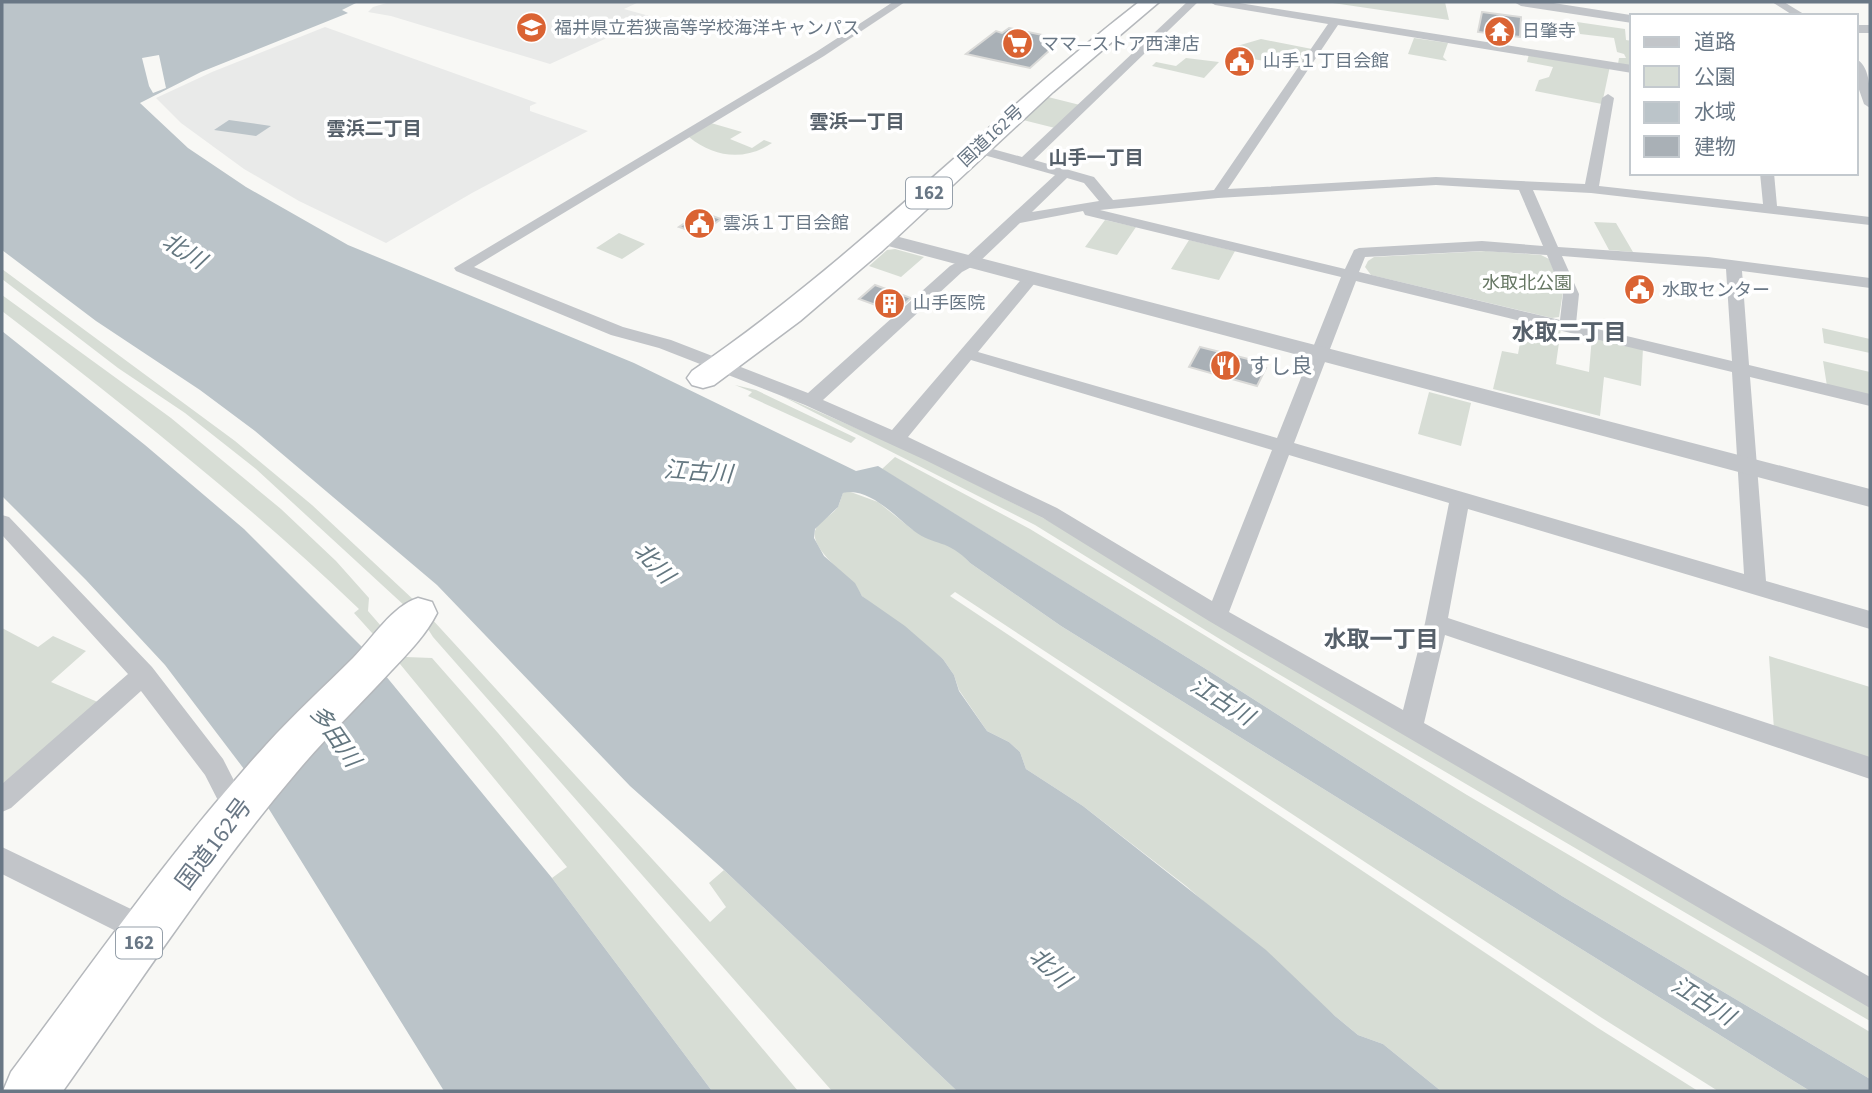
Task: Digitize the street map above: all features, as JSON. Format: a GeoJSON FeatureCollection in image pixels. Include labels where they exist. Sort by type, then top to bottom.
{"type":"FeatureCollection","features":[{"type":"Feature","properties":{"kind":"highway","name":"国道162号"},"geometry":{"type":"LineString","coordinates":[[712,373],[742,353],[880,238],[1077,60],[1150,2]]}},
{"type":"Feature","properties":{"kind":"highway","name":"国道162号"},"geometry":{"type":"LineString","coordinates":[[30,1091],[244,804],[329,705],[391,647],[418,613]]}},
{"type":"Feature","properties":{"kind":"street"},"geometry":{"type":"LineString","coordinates":[[900,2],[820,54],[462,268],[617,331],[665,344],[712,373],[811,401],[896,438],[1050,513],[1217,615],[1870,993]]}},
{"type":"Feature","properties":{"kind":"street"},"geometry":{"type":"LineString","coordinates":[[1025,162],[1193,2]]}},
{"type":"Feature","properties":{"kind":"street"},"geometry":{"type":"LineString","coordinates":[[1215,2],[1630,69]]}},
{"type":"Feature","properties":{"kind":"street"},"geometry":{"type":"LineString","coordinates":[[1521,2],[1630,19]]}},
{"type":"Feature","properties":{"kind":"street"},"geometry":{"type":"LineString","coordinates":[[1777,2],[1798,14]]}},
{"type":"Feature","properties":{"kind":"street"},"geometry":{"type":"LineString","coordinates":[[1218,194],[1335,22]]}},
{"type":"Feature","properties":{"kind":"street"},"geometry":{"type":"LineString","coordinates":[[1858,67],[1866,101]]}},
{"type":"Feature","properties":{"kind":"street"},"geometry":{"type":"LineString","coordinates":[[1591,189],[1608,98]]}},
{"type":"Feature","properties":{"kind":"street"},"geometry":{"type":"LineString","coordinates":[[978,149],[1089,180],[1109,204]]}},
{"type":"Feature","properties":{"kind":"street"},"geometry":{"type":"LineString","coordinates":[[811,401],[956,269],[971,261],[1018,219],[1065,173]]}},
{"type":"Feature","properties":{"kind":"street"},"geometry":{"type":"LineString","coordinates":[[1767,175],[1770,207]]}},
{"type":"Feature","properties":{"kind":"street"},"geometry":{"type":"LineString","coordinates":[[1018,219],[1109,204],[1423,181],[1591,189],[1770,207],[1870,221]]}},
{"type":"Feature","properties":{"kind":"street"},"geometry":{"type":"LineString","coordinates":[[1524,185],[1571,294],[1567,327]]}},
{"type":"Feature","properties":{"kind":"street"},"geometry":{"type":"LineString","coordinates":[[1074,208],[1870,400]]}},
{"type":"Feature","properties":{"kind":"street"},"geometry":{"type":"LineString","coordinates":[[880,238],[1870,498]]}},
{"type":"Feature","properties":{"kind":"street"},"geometry":{"type":"LineString","coordinates":[[1217,615],[1359,253],[1482,247],[1734,265],[1870,283]]}},
{"type":"Feature","properties":{"kind":"street"},"geometry":{"type":"LineString","coordinates":[[1734,265],[1755,584]]}},
{"type":"Feature","properties":{"kind":"street"},"geometry":{"type":"LineString","coordinates":[[896,438],[1031,278]]}},
{"type":"Feature","properties":{"kind":"street"},"geometry":{"type":"LineString","coordinates":[[968,354],[1870,620]]}},
{"type":"Feature","properties":{"kind":"street"},"geometry":{"type":"LineString","coordinates":[[1410,727],[1436,622],[1460,500]]}},
{"type":"Feature","properties":{"kind":"street"},"geometry":{"type":"LineString","coordinates":[[2,522],[97,619],[144,674],[229,788],[244,804]]}},
{"type":"Feature","properties":{"kind":"street"},"geometry":{"type":"LineString","coordinates":[[1436,622],[1870,768]]}},
{"type":"Feature","properties":{"kind":"street"},"geometry":{"type":"LineString","coordinates":[[2,800],[144,674]]}},
{"type":"Feature","properties":{"kind":"street"},"geometry":{"type":"LineString","coordinates":[[2,860],[148,932]]}},
{"type":"Feature","properties":{"kind":"shaded area","name":"福井県立若狭高等学校海洋キャンパス"},"geometry":{"type":"Polygon","coordinates":[[[390,2],[639,2],[624,9],[653,17],[550,64],[391,16],[368,12],[373,7],[390,2]]]}},
{"type":"Feature","properties":{"kind":"shaded area"},"geometry":{"type":"Polygon","coordinates":[[[325,27],[537,103],[530,106],[530,111],[588,131],[386,243],[299,201],[244,169],[181,123],[156,98],[212,72],[325,27]]]}},
{"type":"Feature","properties":{"kind":"green space"},"geometry":{"type":"Polygon","coordinates":[[[1326,2],[1445,2],[1449,20],[1326,2]]]}},
{"type":"Feature","properties":{"kind":"green space"},"geometry":{"type":"Polygon","coordinates":[[[1577,22],[1625,29],[1626,40],[1630,41],[1630,67],[1618,64],[1619,58],[1626,58],[1624,54],[1617,52],[1614,38],[1580,34],[1577,22]]]}},
{"type":"Feature","properties":{"kind":"green space"},"geometry":{"type":"Polygon","coordinates":[[[1414,38],[1448,43],[1443,57],[1447,61],[1408,54],[1414,38]]]}},
{"type":"Feature","properties":{"kind":"green space"},"geometry":{"type":"Polygon","coordinates":[[[1261,39],[1312,49],[1299,67],[1229,55],[1237,46],[1261,39]]]}},
{"type":"Feature","properties":{"kind":"green space"},"geometry":{"type":"Polygon","coordinates":[[[1529,54],[1610,66],[1602,104],[1535,91],[1539,80],[1549,77],[1553,67],[1527,62],[1529,54]]]}},
{"type":"Feature","properties":{"kind":"green space"},"geometry":{"type":"Polygon","coordinates":[[[1186,58],[1219,62],[1204,78],[1152,66],[1156,62],[1176,66],[1186,58]]]}},
{"type":"Feature","properties":{"kind":"green space"},"geometry":{"type":"Polygon","coordinates":[[[1048,97],[1080,105],[1055,128],[1023,120],[1048,97]]]}},
{"type":"Feature","properties":{"kind":"green space"},"geometry":{"type":"Polygon","coordinates":[[[711,123],[742,132],[730,139],[752,148],[764,140],[772,143],[751,153],[730,155],[709,149],[689,137],[711,123]]]}},
{"type":"Feature","properties":{"kind":"green space"},"geometry":{"type":"Polygon","coordinates":[[[1105,220],[1136,227],[1117,255],[1085,247],[1105,220]]]}},
{"type":"Feature","properties":{"kind":"green space"},"geometry":{"type":"Polygon","coordinates":[[[1594,222],[1616,223],[1633,252],[1609,250],[1594,222]]]}},
{"type":"Feature","properties":{"kind":"green space"},"geometry":{"type":"Polygon","coordinates":[[[619,233],[645,244],[622,259],[596,248],[619,233]]]}},
{"type":"Feature","properties":{"kind":"green space"},"geometry":{"type":"Polygon","coordinates":[[[1189,240],[1235,251],[1219,280],[1171,269],[1189,240]]]}},
{"type":"Feature","properties":{"kind":"green space"},"geometry":{"type":"Polygon","coordinates":[[[895,249],[924,257],[901,277],[869,266],[887,250],[895,249]]]}},
{"type":"Feature","properties":{"kind":"green space","name":"水取北公園"},"geometry":{"type":"Polygon","coordinates":[[[1486,251],[1541,255],[1549,259],[1563,292],[1559,317],[1552,318],[1371,275],[1365,267],[1374,257],[1486,251]]]}},
{"type":"Feature","properties":{"kind":"green space"},"geometry":{"type":"Polygon","coordinates":[[[2,269],[235,441],[312,505],[416,602],[406,607],[256,469],[185,413],[118,368],[2,279],[2,269]]]}},
{"type":"Feature","properties":{"kind":"green space"},"geometry":{"type":"Polygon","coordinates":[[[2,295],[171,418],[281,509],[336,561],[369,598],[368,611],[381,626],[377,633],[406,657],[432,658],[798,1091],[712,1091],[552,878],[567,867],[400,664],[354,613],[359,609],[229,492],[2,311],[2,295]]]}},
{"type":"Feature","properties":{"kind":"green space"},"geometry":{"type":"Polygon","coordinates":[[[1524,320],[1561,328],[1556,364],[1589,372],[1592,336],[1643,348],[1641,386],[1604,377],[1600,416],[1493,389],[1502,351],[1518,354],[1524,320]]]}},
{"type":"Feature","properties":{"kind":"green space"},"geometry":{"type":"Polygon","coordinates":[[[1822,328],[1870,339],[1870,353],[1824,343],[1822,328]]]}},
{"type":"Feature","properties":{"kind":"green space"},"geometry":{"type":"Polygon","coordinates":[[[1823,361],[1870,372],[1870,396],[1827,386],[1823,361]]]}},
{"type":"Feature","properties":{"kind":"green space"},"geometry":{"type":"Polygon","coordinates":[[[735,385],[756,390],[856,438],[851,443],[748,396],[752,392],[735,385]]]}},
{"type":"Feature","properties":{"kind":"green space"},"geometry":{"type":"Polygon","coordinates":[[[1429,392],[1471,403],[1461,446],[1418,434],[1429,392]]]}},
{"type":"Feature","properties":{"kind":"green space"},"geometry":{"type":"Polygon","coordinates":[[[778,394],[918,455],[1047,520],[1605,852],[1870,1005],[1870,1021],[1236,649],[1035,525],[778,394]]]}},
{"type":"Feature","properties":{"kind":"green space"},"geometry":{"type":"Polygon","coordinates":[[[895,457],[1030,529],[1467,795],[1870,1032],[1870,1079],[1562,896],[1214,674],[882,469],[895,457]]]}},
{"type":"Feature","properties":{"kind":"green space"},"geometry":{"type":"Polygon","coordinates":[[[848,491],[878,502],[913,530],[958,550],[970,563],[1061,626],[1810,1091],[1718,1091],[1602,1018],[955,592],[950,596],[1598,1028],[1698,1091],[1441,1091],[1383,1044],[1358,1035],[1186,886],[1083,806],[1026,769],[1020,752],[1009,742],[987,731],[959,690],[954,675],[943,659],[862,596],[819,547],[815,539],[817,527],[839,505],[843,493],[848,491]]]}},
{"type":"Feature","properties":{"kind":"green space"},"geometry":{"type":"Polygon","coordinates":[[[430,617],[710,922],[726,907],[709,883],[724,870],[957,1091],[832,1091],[433,637],[426,626],[430,617]]]}},
{"type":"Feature","properties":{"kind":"green space"},"geometry":{"type":"Polygon","coordinates":[[[2,628],[38,647],[53,636],[86,651],[51,682],[100,703],[2,789],[2,628]]]}},
{"type":"Feature","properties":{"kind":"green space"},"geometry":{"type":"Polygon","coordinates":[[[1769,656],[1870,687],[1870,762],[1774,730],[1769,656]]]}},
{"type":"Feature","properties":{"kind":"water"},"geometry":{"type":"Polygon","coordinates":[[[2,2],[358,2],[342,10],[348,13],[201,72],[140,103],[188,148],[246,187],[348,245],[634,363],[856,471],[878,466],[1214,674],[1562,896],[1870,1079],[1870,1091],[1810,1091],[1061,626],[955,550],[921,536],[872,498],[852,492],[843,493],[838,507],[815,529],[814,538],[824,556],[855,583],[862,596],[905,626],[943,659],[954,675],[959,691],[987,731],[1009,742],[1020,752],[1026,769],[1083,806],[1266,950],[1358,1035],[1383,1044],[1441,1091],[957,1091],[724,870],[630,786],[437,585],[255,431],[200,390],[96,321],[2,250],[2,2]]]}},
{"type":"Feature","properties":{"kind":"water"},"geometry":{"type":"Polygon","coordinates":[[[229,120],[271,126],[256,136],[214,130],[229,120]]]}},
{"type":"Feature","properties":{"kind":"water","name":"多田川"},"geometry":{"type":"Polygon","coordinates":[[[2,331],[145,445],[244,529],[362,647],[552,878],[712,1091],[444,1091],[244,769],[165,665],[86,580],[2,496],[2,331]]]}},
{"type":"Feature","properties":{"kind":"pier"},"geometry":{"type":"Polygon","coordinates":[[[159,55],[166,88],[153,93],[142,58],[159,55]]]}},
{"type":"Feature","properties":{"kind":"building"},"geometry":{"type":"Polygon","coordinates":[[[1482,12],[1521,17],[1520,37],[1478,32],[1482,12]]]}},
{"type":"Feature","properties":{"kind":"building","name":"ママ―ストア西津店"},"geometry":{"type":"Polygon","coordinates":[[[1009,28],[1062,39],[1030,68],[966,54],[996,31],[1002,33],[1009,28]]]}},
{"type":"Feature","properties":{"kind":"building","name":"雲浜１丁目会館"},"geometry":{"type":"Polygon","coordinates":[[[701,212],[721,219],[700,234],[679,227],[701,212]]]}},
{"type":"Feature","properties":{"kind":"building","name":"山手医院"},"geometry":{"type":"Polygon","coordinates":[[[875,285],[911,298],[895,312],[859,299],[875,285]]]}},
{"type":"Feature","properties":{"kind":"building","name":"すし良"},"geometry":{"type":"Polygon","coordinates":[[[1200,347],[1264,363],[1262,367],[1266,368],[1257,386],[1189,367],[1200,347]]]}},
{"type":"Feature","properties":{"kind":"place","name":"福井県立若狭高等学校海洋キャンパス"},"geometry":{"type":"Point","coordinates":[531,28]}},
{"type":"Feature","properties":{"kind":"place","name":"日肇寺"},"geometry":{"type":"Point","coordinates":[1499,31]}},
{"type":"Feature","properties":{"kind":"place","name":"ママ―ストア西津店"},"geometry":{"type":"Point","coordinates":[1018,44]}},
{"type":"Feature","properties":{"kind":"place","name":"山手１丁目会館"},"geometry":{"type":"Point","coordinates":[1240,61]}},
{"type":"Feature","properties":{"kind":"place","name":"雲浜１丁目会館"},"geometry":{"type":"Point","coordinates":[700,223]}},
{"type":"Feature","properties":{"kind":"place","name":"水取センター"},"geometry":{"type":"Point","coordinates":[1639,290]}},
{"type":"Feature","properties":{"kind":"place","name":"山手医院"},"geometry":{"type":"Point","coordinates":[890,303]}},
{"type":"Feature","properties":{"kind":"place","name":"すし良"},"geometry":{"type":"Point","coordinates":[1226,366]}},
{"type":"Feature","properties":{"kind":"district","name":"雲浜一丁目"},"geometry":{"type":"Point","coordinates":[857,122]}},
{"type":"Feature","properties":{"kind":"district","name":"雲浜二丁目"},"geometry":{"type":"Point","coordinates":[374,129]}},
{"type":"Feature","properties":{"kind":"district","name":"山手一丁目"},"geometry":{"type":"Point","coordinates":[1096,158]}},
{"type":"Feature","properties":{"kind":"district","name":"水取二丁目"},"geometry":{"type":"Point","coordinates":[1569,332]}},
{"type":"Feature","properties":{"kind":"district","name":"水取一丁目"},"geometry":{"type":"Point","coordinates":[1381,639]}},
{"type":"Feature","properties":{"kind":"water label","name":"北川"},"geometry":{"type":"Point","coordinates":[184,251]}},
{"type":"Feature","properties":{"kind":"water label","name":"江古川"},"geometry":{"type":"Point","coordinates":[698,472]}},
{"type":"Feature","properties":{"kind":"water label","name":"北川"},"geometry":{"type":"Point","coordinates":[654,563]}},
{"type":"Feature","properties":{"kind":"water label","name":"江古川"},"geometry":{"type":"Point","coordinates":[1222,701]}},
{"type":"Feature","properties":{"kind":"water label","name":"北川"},"geometry":{"type":"Point","coordinates":[1050,968]}},
{"type":"Feature","properties":{"kind":"water label","name":"江古川"},"geometry":{"type":"Point","coordinates":[1703,1001]}}]}
